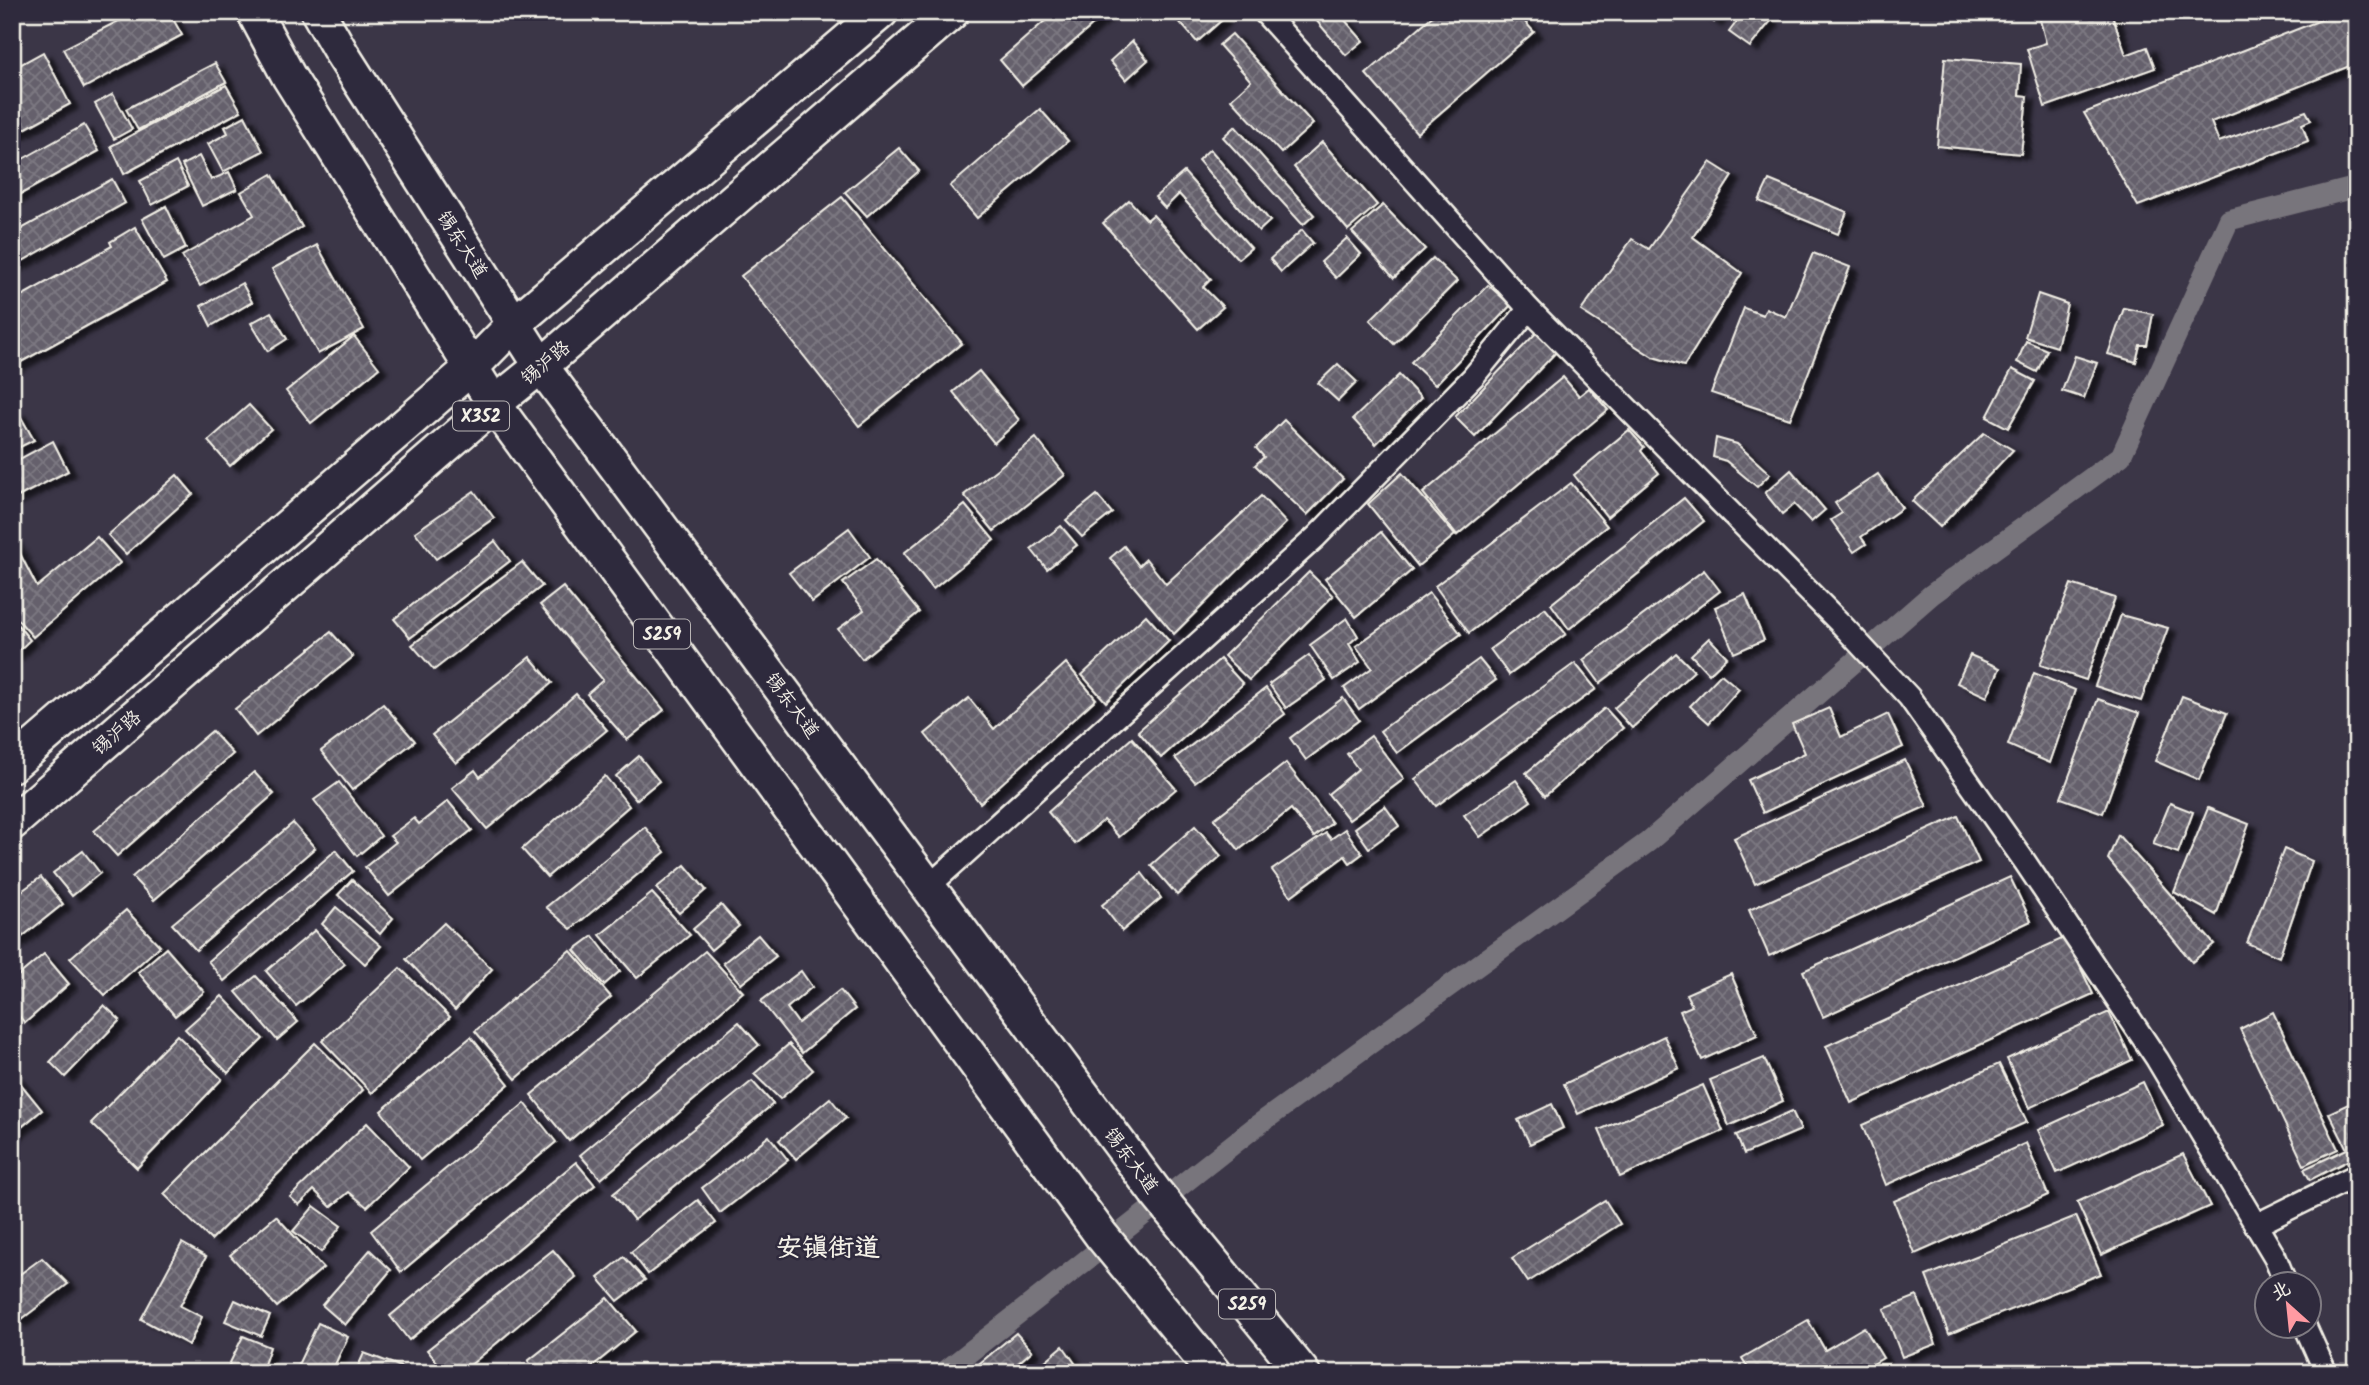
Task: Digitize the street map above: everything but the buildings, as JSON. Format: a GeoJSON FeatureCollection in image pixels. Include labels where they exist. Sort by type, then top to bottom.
{"type":"FeatureCollection","features":[{"type":"Feature","properties":{"kind":"main road","name":"S259"},"geometry":{"type":"LineString","coordinates":[[254,12],[289,77],[494,404],[1101,1235],[1214,1373]]}},
{"type":"Feature","properties":{"kind":"main road","name":"锡东大道"},"geometry":{"type":"LineString","coordinates":[[318,12],[541,366],[1156,1193],[1303,1373]]}},
{"type":"Feature","properties":{"kind":"main road","name":"X352"},"geometry":{"type":"LineString","coordinates":[[12,765],[471,368],[514,324],[881,12]]}},
{"type":"Feature","properties":{"kind":"main road","name":"锡沪路"},"geometry":{"type":"LineString","coordinates":[[12,823],[494,404],[952,12]]}},
{"type":"Feature","properties":{"kind":"street"},"geometry":{"type":"LineString","coordinates":[[1264,12],[1530,309],[1842,625],[1909,697],[2025,862],[2157,1059],[2280,1270]]}},
{"type":"Feature","properties":{"kind":"street"},"geometry":{"type":"LineString","coordinates":[[928,887],[1316,537],[1473,377],[1530,309]]}},
{"type":"Feature","properties":{"kind":"street"},"geometry":{"type":"LineString","coordinates":[[2256,1225],[2357,1175]]}},
{"type":"Feature","properties":{"kind":"street"},"geometry":{"type":"LineString","coordinates":[[2312,1340],[2326,1373]]}},
{"type":"Feature","properties":{"kind":"waterway"},"geometry":{"type":"LineString","coordinates":[[943,1373],[1255,1127],[1648,842],[1931,595],[2121,456],[2229,220],[2357,187]]}},
{"type":"Feature","properties":{"kind":"district","name":"安镇街道"},"geometry":{"type":"Point","coordinates":[828,1247]}}]}
